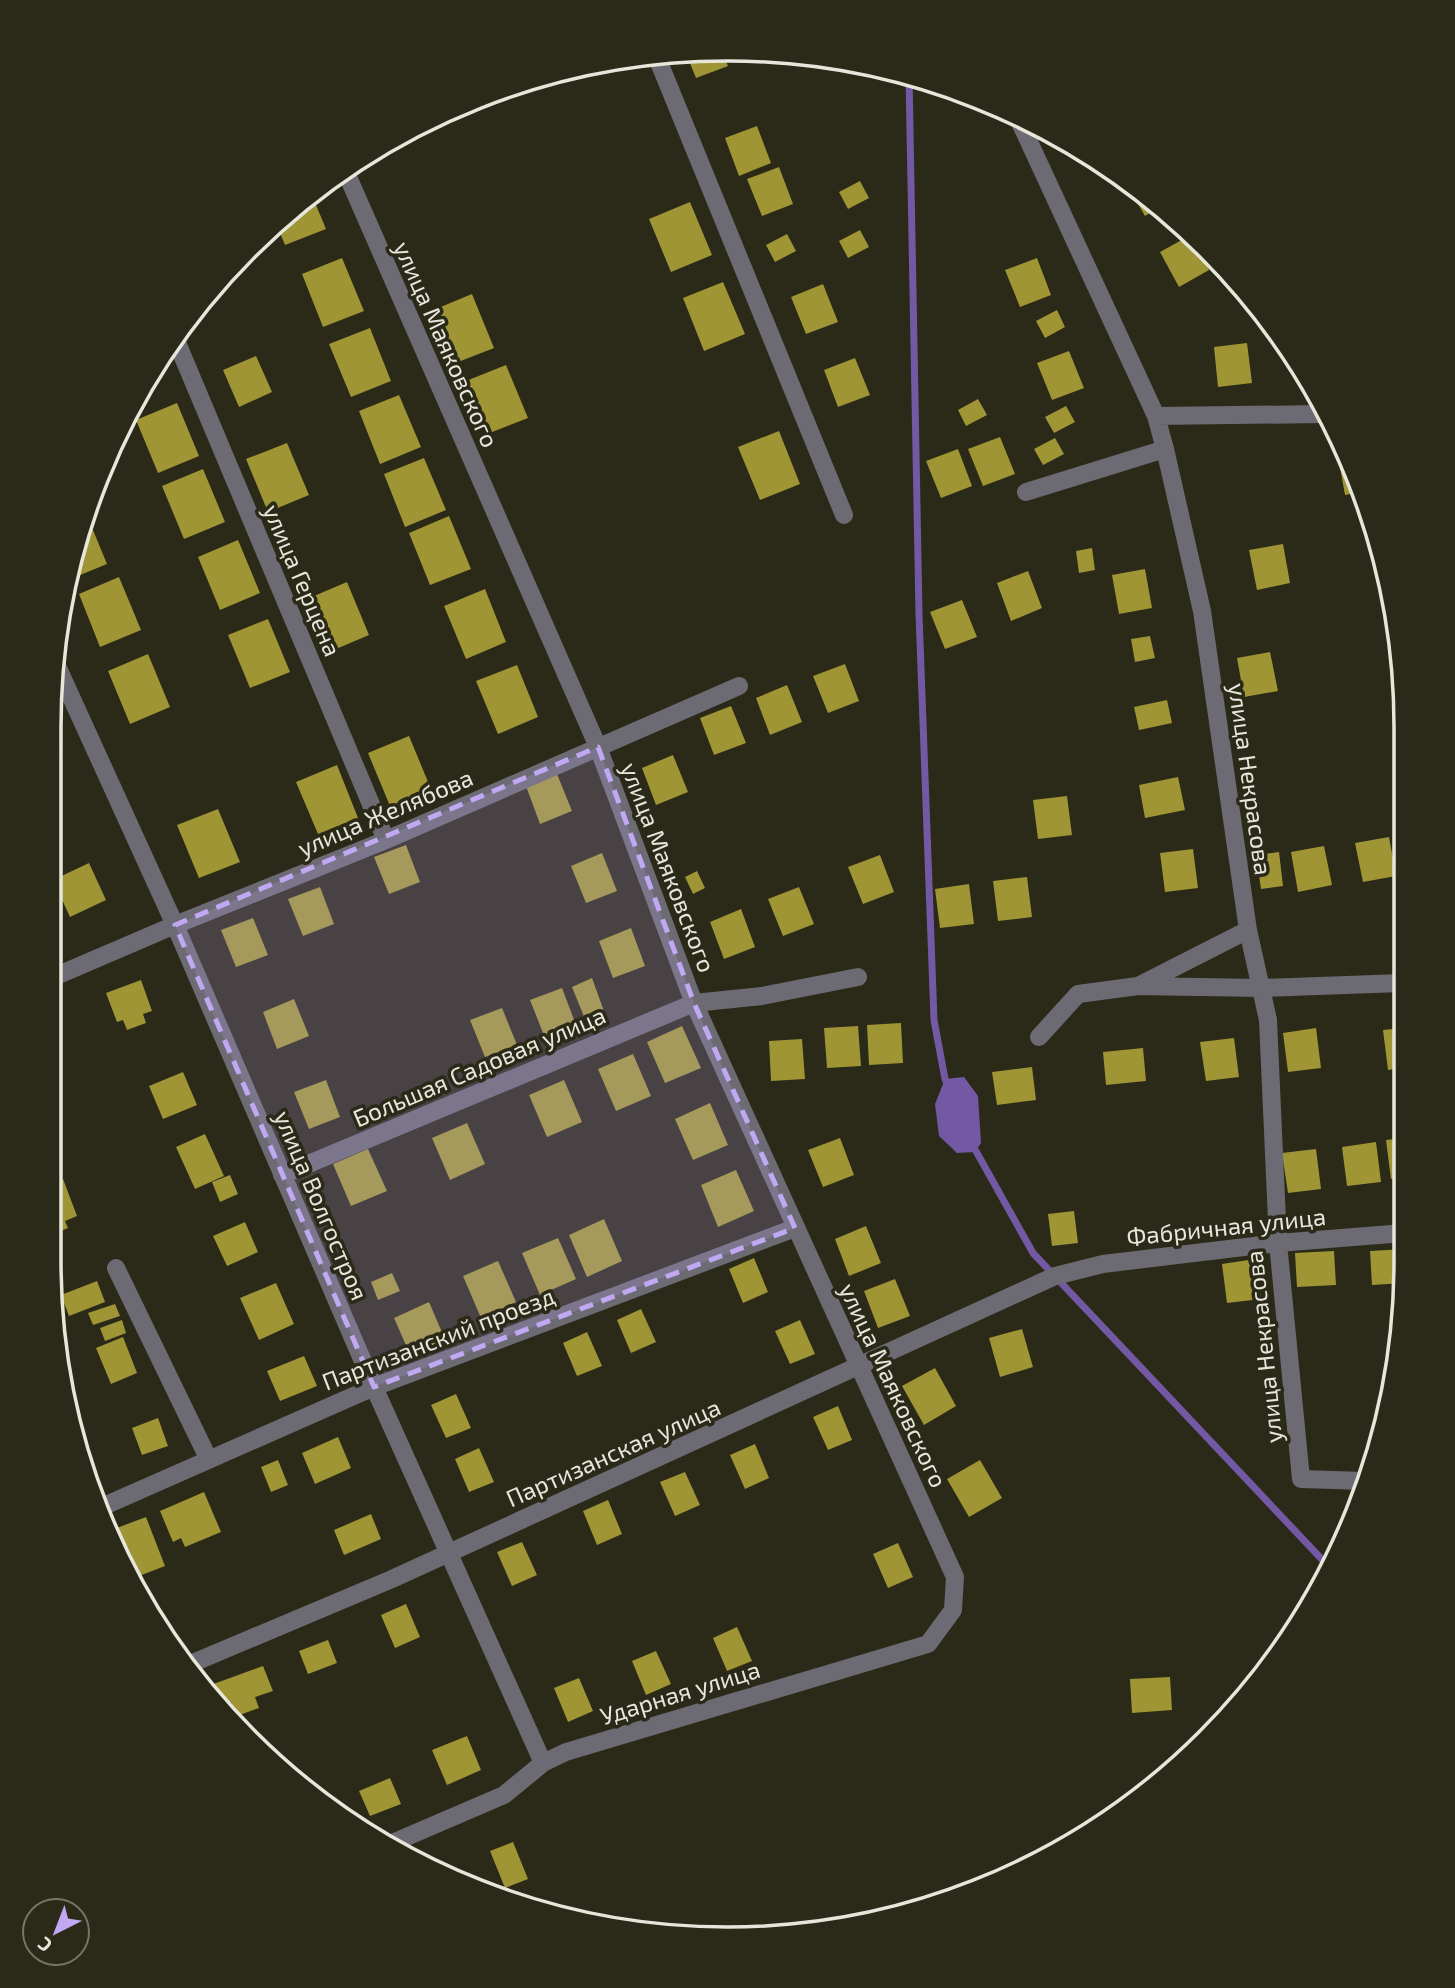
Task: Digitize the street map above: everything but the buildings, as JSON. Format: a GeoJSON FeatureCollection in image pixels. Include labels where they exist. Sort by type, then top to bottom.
{"type":"FeatureCollection","features":[{"type":"Feature","properties":{"kind":"street"},"geometry":{"type":"LineString","coordinates":[[660,65],[844,515]]}},
{"type":"Feature","properties":{"kind":"street","name":"улица Некрасова"},"geometry":{"type":"LineString","coordinates":[[1024,131],[1156,416],[1166,449],[1202,611],[1248,930],[1268,1020],[1278,1243],[1301,1479],[1356,1481]]}},
{"type":"Feature","properties":{"kind":"street","name":"улица Маяковского"},"geometry":{"type":"LineString","coordinates":[[349,180],[598,747],[694,1003],[955,1577]]}},
{"type":"Feature","properties":{"kind":"street","name":"улица Герцена"},"geometry":{"type":"LineString","coordinates":[[180,349],[386,840]]}},
{"type":"Feature","properties":{"kind":"street"},"geometry":{"type":"LineString","coordinates":[[1156,416],[1315,414]]}},
{"type":"Feature","properties":{"kind":"street"},"geometry":{"type":"LineString","coordinates":[[1026,492],[1166,449]]}},
{"type":"Feature","properties":{"kind":"street","name":"улица Волгостроя"},"geometry":{"type":"LineString","coordinates":[[63,680],[174,925],[374,1387],[543,1763]]}},
{"type":"Feature","properties":{"kind":"street","name":"улица Желябова"},"geometry":{"type":"LineString","coordinates":[[61,974],[174,925],[386,840],[739,686]]}},
{"type":"Feature","properties":{"kind":"street"},"geometry":{"type":"LineString","coordinates":[[1138,986],[1248,930]]}},
{"type":"Feature","properties":{"kind":"street","name":"Большая Садовая улица"},"geometry":{"type":"LineString","coordinates":[[282,1175],[694,1003],[762,996],[858,977]]}},
{"type":"Feature","properties":{"kind":"street"},"geometry":{"type":"LineString","coordinates":[[1039,1037],[1078,994],[1138,986],[1261,988],[1394,983]]}},
{"type":"Feature","properties":{"kind":"street","name":"Партизанский проезд"},"geometry":{"type":"LineString","coordinates":[[108,1504],[374,1387],[795,1228]]}},
{"type":"Feature","properties":{"kind":"street","name":"Фабричная улица"},"geometry":{"type":"LineString","coordinates":[[1055,1276],[1103,1264],[1278,1243],[1394,1234]]}},
{"type":"Feature","properties":{"kind":"street"},"geometry":{"type":"LineString","coordinates":[[116,1268],[209,1460]]}},
{"type":"Feature","properties":{"kind":"street","name":"Партизанская улица"},"geometry":{"type":"LineString","coordinates":[[196,1662],[392,1579],[1055,1276]]}},
{"type":"Feature","properties":{"kind":"street","name":"Ударная улица"},"geometry":{"type":"LineString","coordinates":[[399,1840],[503,1795],[543,1763],[566,1752],[928,1644],[953,1610],[955,1577]]}},
{"type":"Feature","properties":{"kind":"highlighted area"},"geometry":{"type":"Polygon","coordinates":[[[598,747],[694,1003],[795,1228],[374,1387],[175,925],[598,747]]]}},
{"type":"Feature","properties":{"kind":"shaded area"},"geometry":{"type":"Polygon","coordinates":[[[964,1077],[978,1096],[981,1143],[975,1152],[957,1153],[939,1136],[935,1104],[945,1079],[964,1077]]]}},
{"type":"Feature","properties":{"kind":"waterway"},"geometry":{"type":"LineString","coordinates":[[909,87],[919,614],[934,1020],[949,1088]]}},
{"type":"Feature","properties":{"kind":"waterway"},"geometry":{"type":"LineString","coordinates":[[972,1144],[1033,1253],[1322,1560]]}}]}
